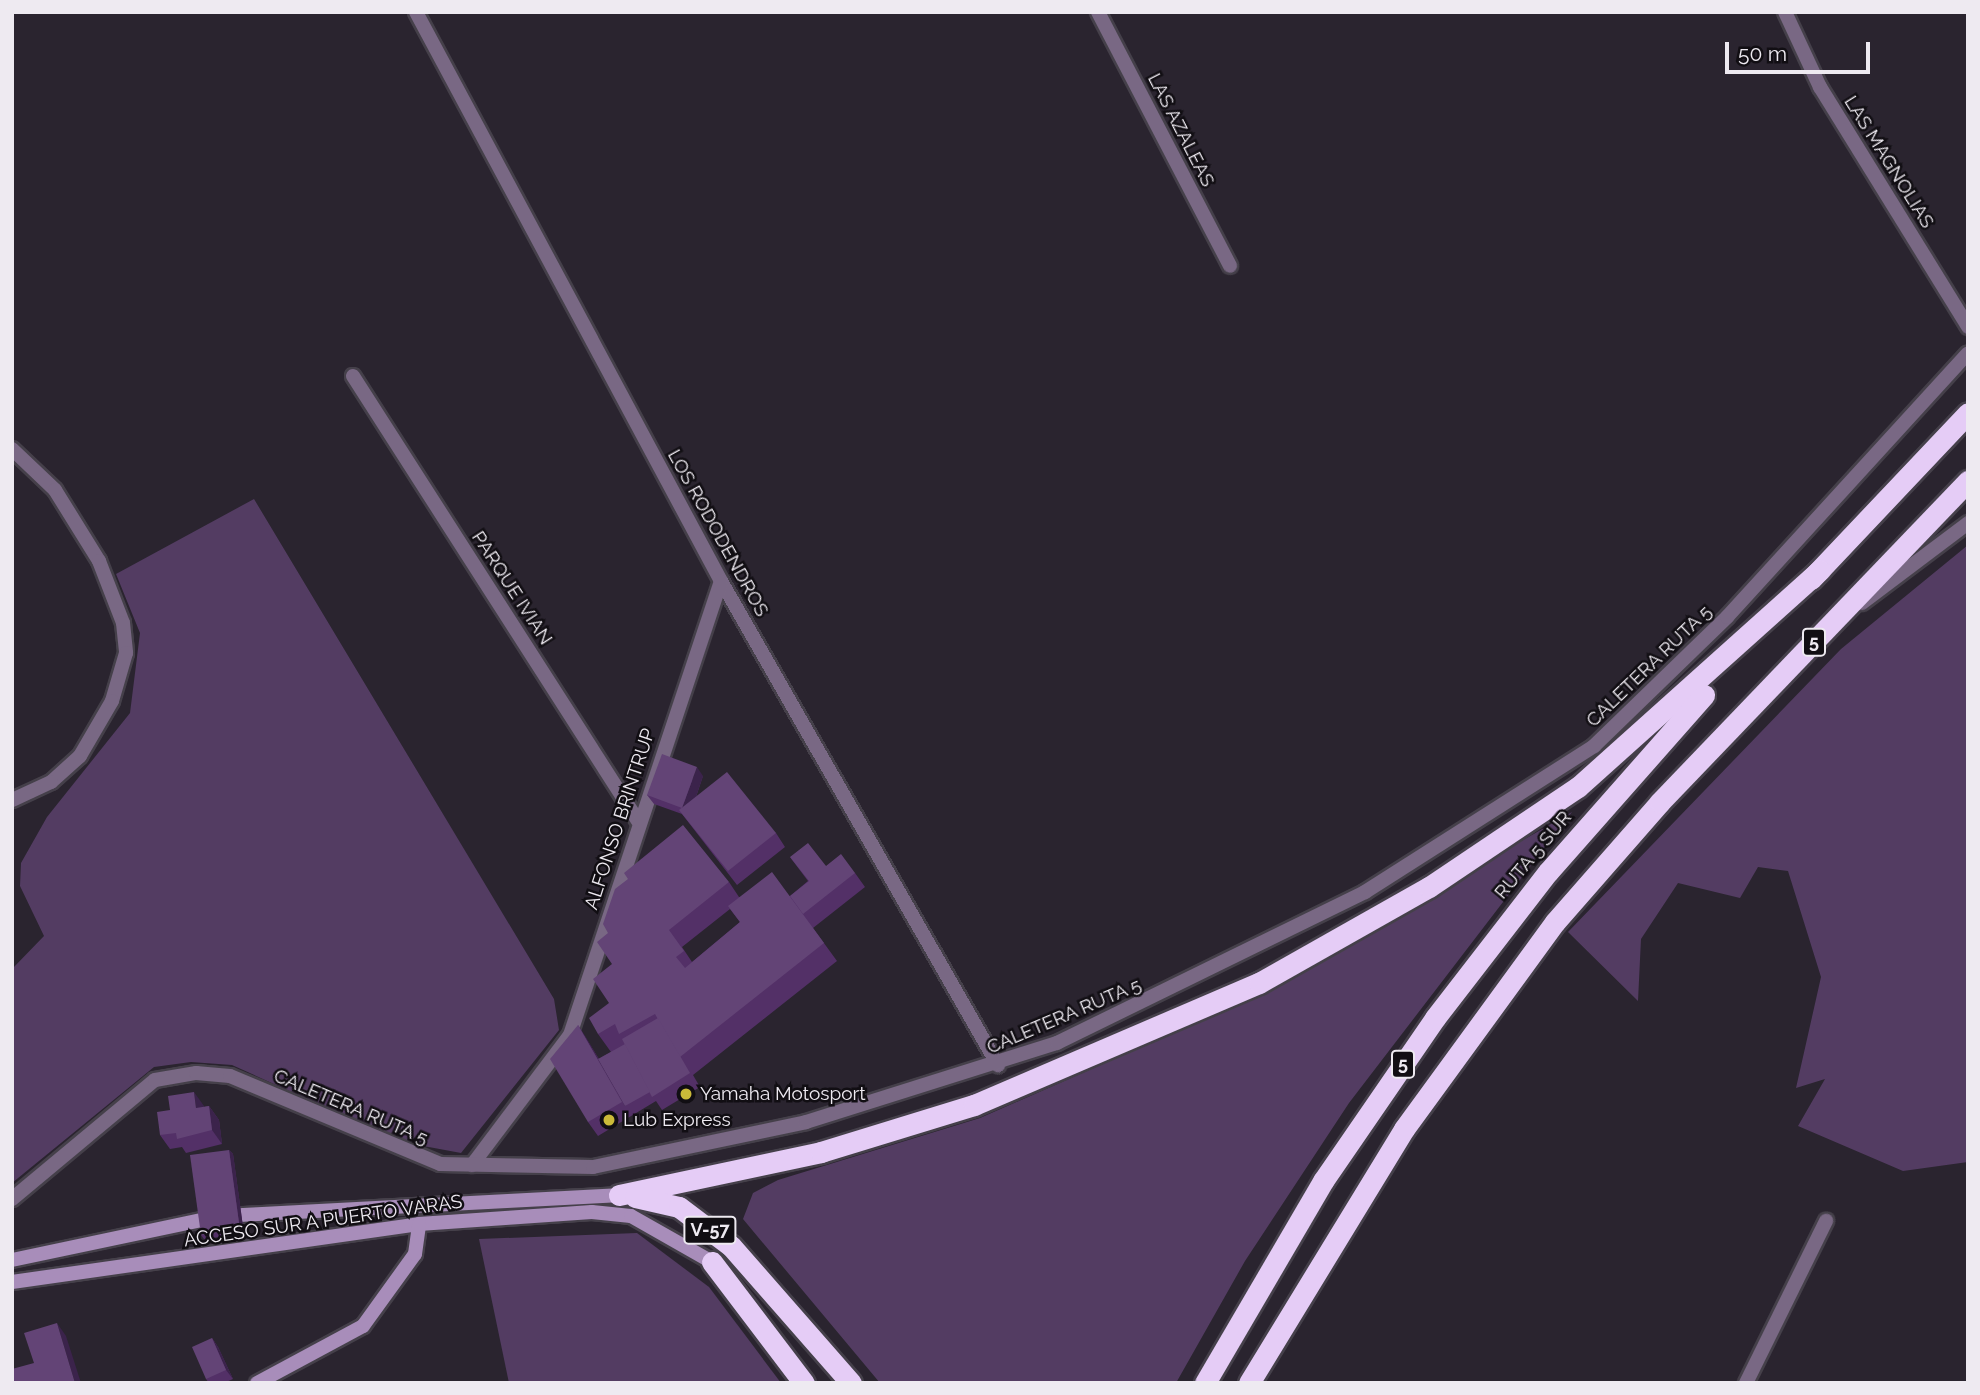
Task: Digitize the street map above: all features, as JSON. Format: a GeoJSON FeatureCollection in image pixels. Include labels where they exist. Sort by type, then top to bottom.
{"type":"FeatureCollection","features":[{"type":"Feature","properties":{"kind":"highway","name":"RUTA 5 SUR"},"geometry":{"type":"LineString","coordinates":[[1205,1383],[1337,1159],[1511,917],[1636,769],[1968,413]]}},
{"type":"Feature","properties":{"kind":"highway","name":"5"},"geometry":{"type":"LineString","coordinates":[[1249,1383],[1404,1129],[1502,991],[1660,802],[1968,481]]}},
{"type":"Feature","properties":{"kind":"highway"},"geometry":{"type":"LineString","coordinates":[[619,1195],[821,1152],[974,1105],[1259,983],[1451,874],[1578,787],[1820,570]]}},
{"type":"Feature","properties":{"kind":"highway","name":"V-57"},"geometry":{"type":"LineString","coordinates":[[619,1195],[679,1207],[731,1246],[851,1383]]}},
{"type":"Feature","properties":{"kind":"highway"},"geometry":{"type":"LineString","coordinates":[[712,1262],[804,1383]]}},
{"type":"Feature","properties":{"kind":"highway","name":"V-57"},"geometry":{"type":"LineString","coordinates":[[712,1262],[781,1300]]}},
{"type":"Feature","properties":{"kind":"main road","name":"ACCESO SUR A PUERTO VARAS"},"geometry":{"type":"LineString","coordinates":[[241,1215],[619,1195]]}},
{"type":"Feature","properties":{"kind":"main road","name":"ACCESO SUR A PUERTO VARAS"},"geometry":{"type":"LineString","coordinates":[[12,1282],[30,1282],[419,1224],[631,1216],[712,1262]]}},
{"type":"Feature","properties":{"kind":"main road","name":"ACCESO SUR A PUERTO VARAS"},"geometry":{"type":"LineString","coordinates":[[12,1259],[201,1220]]}},
{"type":"Feature","properties":{"kind":"main road"},"geometry":{"type":"LineString","coordinates":[[257,1383],[363,1326],[415,1254],[419,1224]]}},
{"type":"Feature","properties":{"kind":"main road"},"geometry":{"type":"LineString","coordinates":[[12,1259],[30,1282]]}},
{"type":"Feature","properties":{"kind":"street","name":"LOS RODODENDROS"},"geometry":{"type":"LineString","coordinates":[[416,12],[721,581],[998,1065]]}},
{"type":"Feature","properties":{"kind":"street","name":"LAS AZALEAS"},"geometry":{"type":"LineString","coordinates":[[1098,12],[1230,267]]}},
{"type":"Feature","properties":{"kind":"street","name":"LAS MAGNOLIAS"},"geometry":{"type":"LineString","coordinates":[[1785,12],[1820,87],[1968,327]]}},
{"type":"Feature","properties":{"kind":"street","name":"CALETERA RUTA 5"},"geometry":{"type":"LineString","coordinates":[[12,1199],[155,1080],[196,1073],[230,1076],[413,1155],[472,1165],[639,1161],[806,1122],[998,1065],[1291,933],[1594,746],[1727,617],[1968,353]]}},
{"type":"Feature","properties":{"kind":"street","name":"PARQUE IVIAN"},"geometry":{"type":"LineString","coordinates":[[353,376],[638,821]]}},
{"type":"Feature","properties":{"kind":"street"},"geometry":{"type":"LineString","coordinates":[[12,449],[55,490],[99,561],[123,623],[126,653],[112,701],[80,755],[51,782],[12,800]]}},
{"type":"Feature","properties":{"kind":"street"},"geometry":{"type":"LineString","coordinates":[[1822,634],[1968,523]]}},
{"type":"Feature","properties":{"kind":"street","name":"ALFONSO BRINTRUP"},"geometry":{"type":"LineString","coordinates":[[472,1165],[570,1035],[638,821],[721,581]]}},
{"type":"Feature","properties":{"kind":"street"},"geometry":{"type":"LineString","coordinates":[[1746,1383],[1826,1222]]}},
{"type":"Feature","properties":{"kind":"shaded area"},"geometry":{"type":"Polygon","coordinates":[[[254,499],[554,999],[559,1030],[461,1153],[402,1142],[232,1065],[191,1062],[154,1067],[12,1183],[12,969],[44,936],[20,886],[21,863],[47,817],[130,713],[140,633],[116,574],[254,499]]]}},
{"type":"Feature","properties":{"kind":"shaded area"},"geometry":{"type":"Polygon","coordinates":[[[1968,545],[1968,1162],[1903,1171],[1798,1126],[1825,1079],[1796,1088],[1821,977],[1788,871],[1758,867],[1740,898],[1678,883],[1641,939],[1638,1001],[1568,932],[1841,649],[1968,545]]]}},
{"type":"Feature","properties":{"kind":"shaded area"},"geometry":{"type":"Polygon","coordinates":[[[1572,812],[1349,1103],[1245,1261],[1176,1383],[880,1383],[743,1219],[753,1193],[778,1180],[980,1118],[1230,1008],[1572,812]]]}},
{"type":"Feature","properties":{"kind":"shaded area"},"geometry":{"type":"Polygon","coordinates":[[[637,1233],[709,1287],[781,1383],[509,1383],[479,1239],[637,1233]]]}},
{"type":"Feature","properties":{"kind":"building"},"geometry":{"type":"Polygon","coordinates":[[[662,754],[697,767],[682,808],[647,795],[662,754]]]}},
{"type":"Feature","properties":{"kind":"building"},"geometry":{"type":"Polygon","coordinates":[[[727,772],[776,833],[728,871],[679,810],[727,772]]]}},
{"type":"Feature","properties":{"kind":"building"},"geometry":{"type":"Polygon","coordinates":[[[683,825],[729,882],[669,930],[684,951],[676,957],[685,968],[740,922],[728,906],[772,872],[824,943],[680,1057],[655,1014],[619,1034],[615,1024],[598,1034],[589,1018],[609,1003],[593,979],[612,964],[597,942],[608,933],[603,924],[615,889],[628,879],[624,873],[683,825]]]}},
{"type":"Feature","properties":{"kind":"building"},"geometry":{"type":"Polygon","coordinates":[[[808,843],[826,866],[841,854],[855,873],[803,914],[790,896],[809,881],[790,857],[808,843]]]}},
{"type":"Feature","properties":{"kind":"building"},"geometry":{"type":"Polygon","coordinates":[[[658,1018],[690,1073],[652,1097],[622,1039],[658,1018]]]}},
{"type":"Feature","properties":{"kind":"building"},"geometry":{"type":"Polygon","coordinates":[[[578,1025],[622,1102],[588,1122],[550,1059],[578,1025]]]}},
{"type":"Feature","properties":{"kind":"building"},"geometry":{"type":"Polygon","coordinates":[[[625,1044],[650,1092],[625,1106],[598,1059],[625,1044]]]}},
{"type":"Feature","properties":{"kind":"building"},"geometry":{"type":"Polygon","coordinates":[[[194,1092],[196,1108],[209,1106],[212,1130],[177,1139],[176,1133],[160,1135],[157,1112],[170,1110],[168,1096],[194,1092]]]}},
{"type":"Feature","properties":{"kind":"building"},"geometry":{"type":"Polygon","coordinates":[[[229,1150],[240,1230],[201,1235],[190,1155],[229,1150]]]}},
{"type":"Feature","properties":{"kind":"building"},"geometry":{"type":"Polygon","coordinates":[[[57,1323],[75,1383],[13,1383],[12,1369],[34,1363],[24,1333],[57,1323]]]}},
{"type":"Feature","properties":{"kind":"building"},"geometry":{"type":"Polygon","coordinates":[[[212,1338],[226,1370],[206,1379],[192,1347],[212,1338]]]}},
{"type":"Feature","properties":{"kind":"place","name":"Yamaha Motosport"},"geometry":{"type":"Point","coordinates":[686,1094]}},
{"type":"Feature","properties":{"kind":"place","name":"Lub Express"},"geometry":{"type":"Point","coordinates":[609,1120]}}]}
